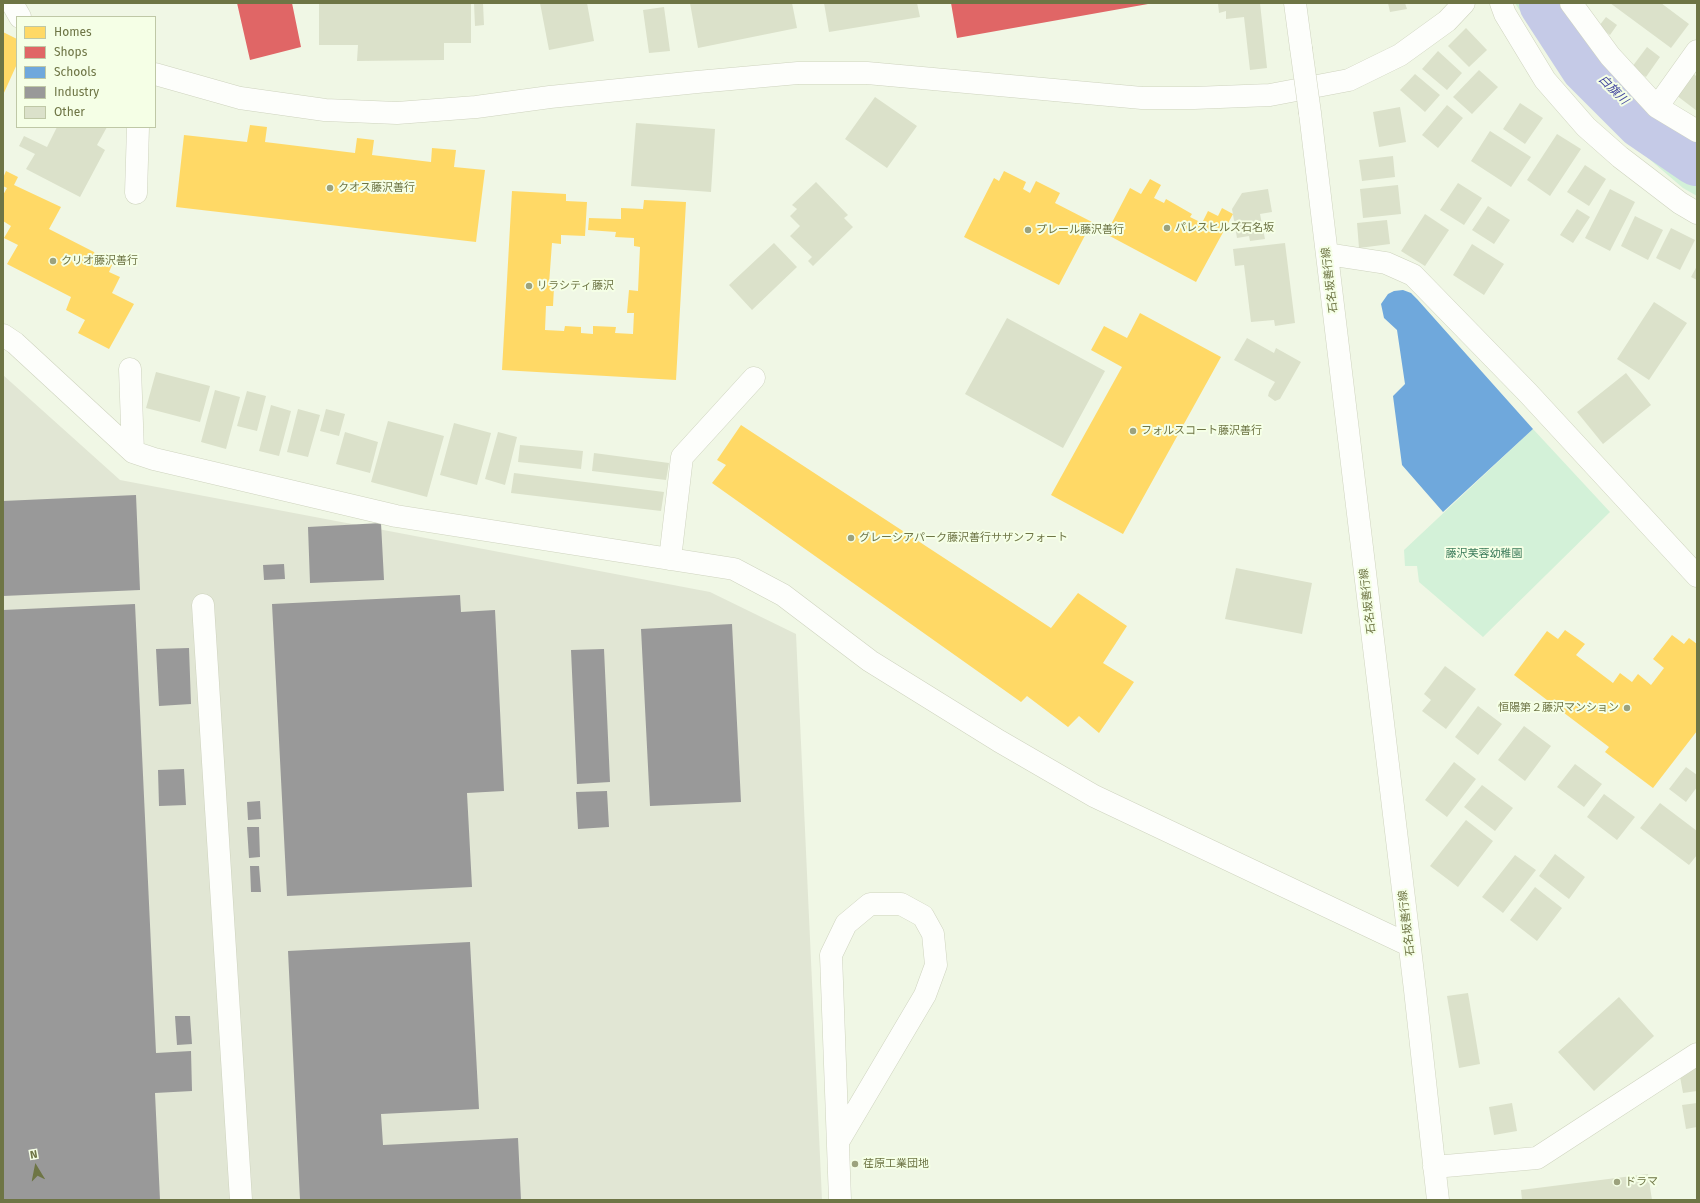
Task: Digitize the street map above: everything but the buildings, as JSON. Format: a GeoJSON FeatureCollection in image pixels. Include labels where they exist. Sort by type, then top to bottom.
{"type":"FeatureCollection","features":[{"type":"Feature","properties":{"kind":"street"},"geometry":{"type":"LineString","coordinates":[[12,3],[19,16]]}},
{"type":"Feature","properties":{"kind":"street","name":"石名坂善行線"},"geometry":{"type":"LineString","coordinates":[[1295,3],[1327,254],[1438,1200]]}},
{"type":"Feature","properties":{"kind":"street"},"geometry":{"type":"LineString","coordinates":[[156,74],[240,98],[325,110],[398,113],[476,107],[697,82],[798,73],[867,73],[1142,98],[1194,98],[1270,95],[1349,80],[1400,55],[1447,21],[1464,3]]}},
{"type":"Feature","properties":{"kind":"street"},"geometry":{"type":"LineString","coordinates":[[1501,3],[1504,14],[1546,80],[1586,127],[1632,166],[1680,203],[1697,213]]}},
{"type":"Feature","properties":{"kind":"street"},"geometry":{"type":"LineString","coordinates":[[1570,3],[1610,56],[1657,107],[1697,131]]}},
{"type":"Feature","properties":{"kind":"street"},"geometry":{"type":"LineString","coordinates":[[1657,107],[1697,51]]}},
{"type":"Feature","properties":{"kind":"street"},"geometry":{"type":"LineString","coordinates":[[136,193],[138,128]]}},
{"type":"Feature","properties":{"kind":"street"},"geometry":{"type":"LineString","coordinates":[[1327,254],[1386,263],[1413,276],[1528,393],[1697,576]]}},
{"type":"Feature","properties":{"kind":"street"},"geometry":{"type":"LineString","coordinates":[[3,335],[15,343],[133,452],[154,459],[396,516],[734,569],[783,595],[870,661],[999,741],[1094,796],[1409,945]]}},
{"type":"Feature","properties":{"kind":"street"},"geometry":{"type":"LineString","coordinates":[[130,369],[133,452]]}},
{"type":"Feature","properties":{"kind":"street"},"geometry":{"type":"LineString","coordinates":[[670,559],[682,457],[754,378]]}},
{"type":"Feature","properties":{"kind":"street"},"geometry":{"type":"LineString","coordinates":[[203,605],[241,1200]]}},
{"type":"Feature","properties":{"kind":"street"},"geometry":{"type":"LineString","coordinates":[[838,1142],[925,995],[936,964],[933,934],[930,928],[922,916],[901,904],[870,904],[846,924],[831,955],[840,1200]]}},
{"type":"Feature","properties":{"kind":"street"},"geometry":{"type":"LineString","coordinates":[[1434,1168],[1537,1158],[1697,1054]]}},
{"type":"Feature","properties":{"kind":"shaded area"},"geometry":{"type":"Polygon","coordinates":[[[3,375],[120,480],[710,592],[796,634],[822,1200],[3,1200],[3,375]]]}},
{"type":"Feature","properties":{"kind":"green space"},"geometry":{"type":"Polygon","coordinates":[[[1515,3],[1536,3],[1546,21],[1581,71],[1636,130],[1697,171],[1697,196],[1683,188],[1600,117],[1560,72],[1515,3]]]}},
{"type":"Feature","properties":{"kind":"green space","name":"藤沢芙蓉幼稚園"},"geometry":{"type":"Polygon","coordinates":[[[1533,429],[1610,512],[1483,637],[1419,582],[1417,566],[1405,566],[1404,550],[1533,429]]]}},
{"type":"Feature","properties":{"kind":"waterway","name":"白旗川"},"geometry":{"type":"LineString","coordinates":[[1547,3],[1588,66],[1643,121],[1697,158]]}},
{"type":"Feature","properties":{"kind":"place","name":"クオス藤沢善行"},"geometry":{"type":"Point","coordinates":[330,188]}},
{"type":"Feature","properties":{"kind":"place","name":"パレスヒルズ石名坂"},"geometry":{"type":"Point","coordinates":[1167,228]}},
{"type":"Feature","properties":{"kind":"place","name":"プレール藤沢善行"},"geometry":{"type":"Point","coordinates":[1028,230]}},
{"type":"Feature","properties":{"kind":"place","name":"クリオ藤沢善行"},"geometry":{"type":"Point","coordinates":[53,261]}},
{"type":"Feature","properties":{"kind":"place","name":"リラシティ藤沢"},"geometry":{"type":"Point","coordinates":[529,286]}},
{"type":"Feature","properties":{"kind":"place","name":"フォルスコート藤沢善行"},"geometry":{"type":"Point","coordinates":[1133,431]}},
{"type":"Feature","properties":{"kind":"place","name":"グレーシアパーク藤沢善行サザンフォート"},"geometry":{"type":"Point","coordinates":[851,538]}},
{"type":"Feature","properties":{"kind":"place","name":"恒陽第２藤沢マンション"},"geometry":{"type":"Point","coordinates":[1627,708]}},
{"type":"Feature","properties":{"kind":"place","name":"荏原工業団地"},"geometry":{"type":"Point","coordinates":[855,1164]}},
{"type":"Feature","properties":{"kind":"place","name":"ドラマ"},"geometry":{"type":"Point","coordinates":[1617,1182]}}]}
